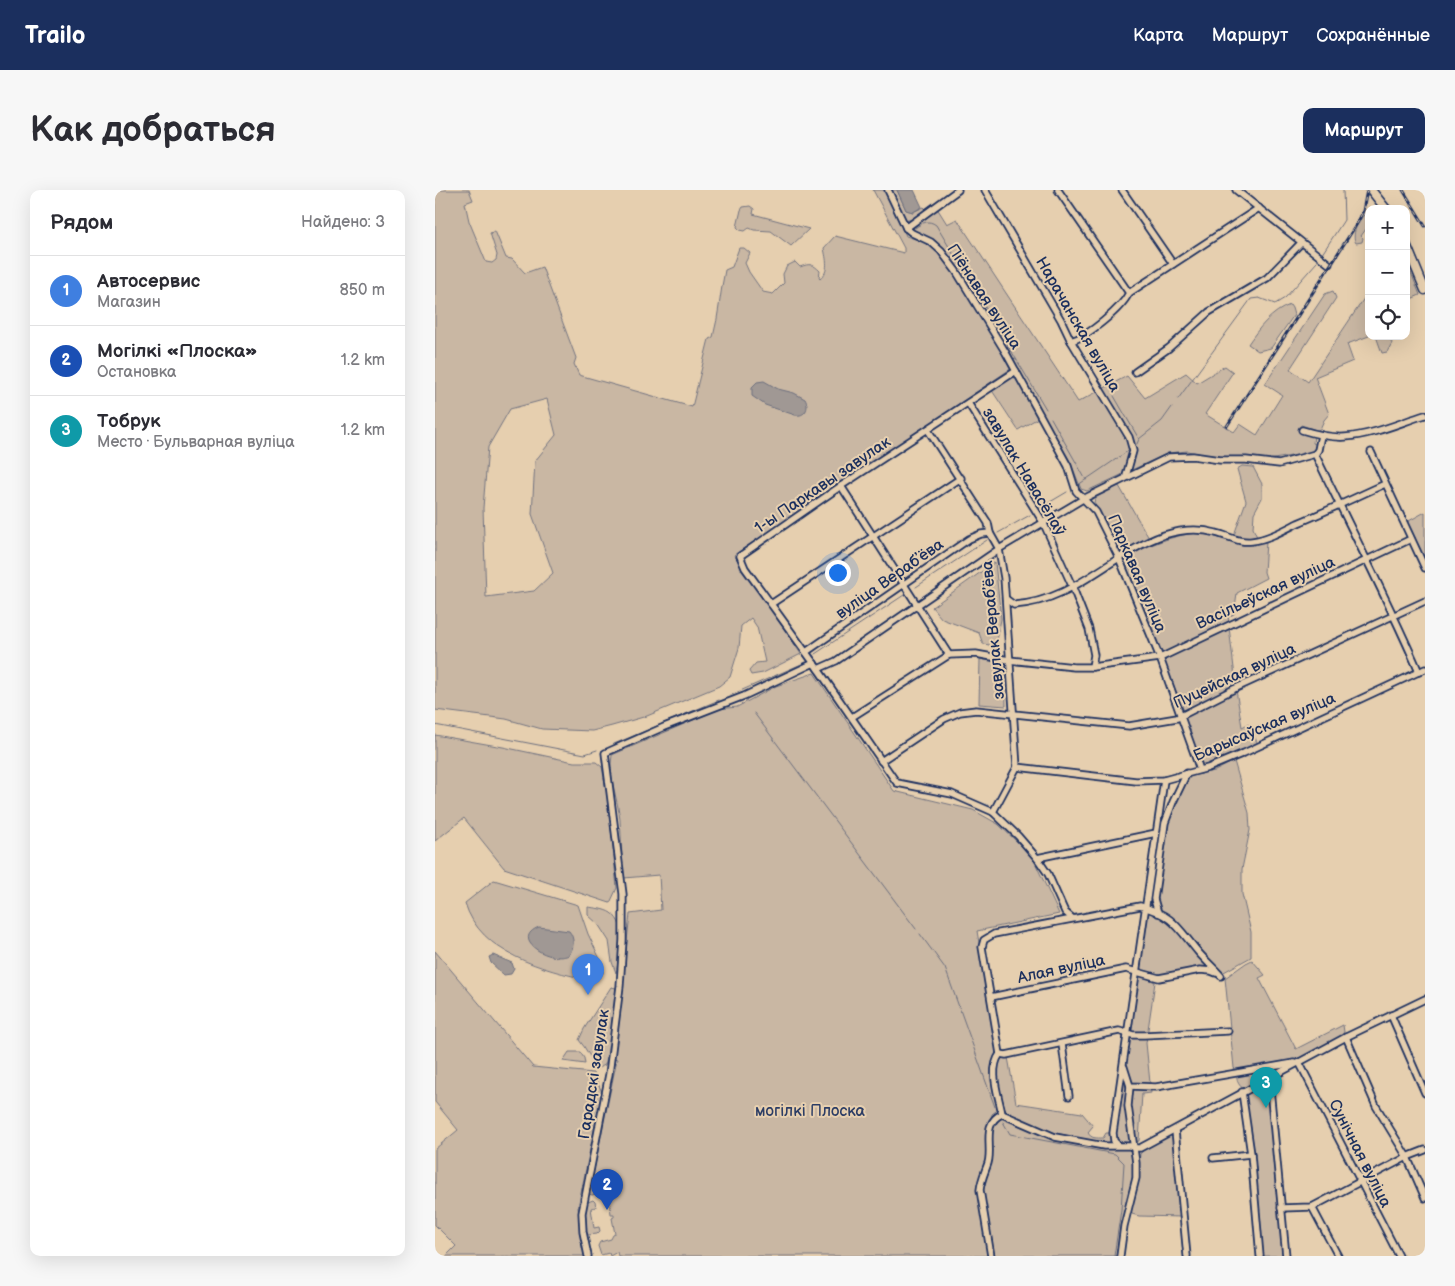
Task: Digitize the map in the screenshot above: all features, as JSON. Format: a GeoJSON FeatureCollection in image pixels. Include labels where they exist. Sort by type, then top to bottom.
{"type":"FeatureCollection","features":[{"type":"Feature","properties":{"kind":"main road"},"geometry":{"type":"LineString","coordinates":[[1371,190],[1383,205]]}},
{"type":"Feature","properties":{"kind":"main road"},"geometry":{"type":"LineString","coordinates":[[1408,250],[1425,290]]}},
{"type":"Feature","properties":{"kind":"street"},"geometry":{"type":"LineString","coordinates":[[888,190],[906,228],[959,190]]}},
{"type":"Feature","properties":{"kind":"street","name":"Нарачанская вуліца"},"geometry":{"type":"LineString","coordinates":[[985,190],[1129,437],[1133,451],[1126,476]]}},
{"type":"Feature","properties":{"kind":"street"},"geometry":{"type":"LineString","coordinates":[[1058,190],[1129,294]]}},
{"type":"Feature","properties":{"kind":"street"},"geometry":{"type":"LineString","coordinates":[[1122,190],[1173,264]]}},
{"type":"Feature","properties":{"kind":"street"},"geometry":{"type":"LineString","coordinates":[[1236,190],[1329,264]]}},
{"type":"Feature","properties":{"kind":"street"},"geometry":{"type":"LineString","coordinates":[[1071,340],[1079,338],[1103,320],[1125,301],[1129,294],[1259,208]]}},
{"type":"Feature","properties":{"kind":"street","name":"Піёнавая вуліца"},"geometry":{"type":"LineString","coordinates":[[906,228],[941,250],[981,309],[1016,371]]}},
{"type":"Feature","properties":{"kind":"street"},"geometry":{"type":"LineString","coordinates":[[1135,372],[1169,348],[1209,312],[1267,278],[1301,243]]}},
{"type":"Feature","properties":{"kind":"street","name":"1-ы Паркавы завулак"},"geometry":{"type":"LineString","coordinates":[[1016,371],[929,430],[841,486],[740,556],[745,568],[897,782],[952,794],[993,812],[1019,836],[1037,858],[1048,874],[1065,912]]}},
{"type":"Feature","properties":{"kind":"street","name":"Паркавая вуліца"},"geometry":{"type":"LineString","coordinates":[[1016,371],[1068,466],[1076,491],[1096,512],[1119,558],[1159,658],[1200,770]]}},
{"type":"Feature","properties":{"kind":"street","name":"завулак Навасёлаў"},"geometry":{"type":"LineString","coordinates":[[968,403],[1043,522],[1089,628],[1094,655],[1092,667]]}},
{"type":"Feature","properties":{"kind":"street"},"geometry":{"type":"LineString","coordinates":[[1302,430],[1345,437],[1374,432],[1425,415]]}},
{"type":"Feature","properties":{"kind":"street","name":"завулак Верабʼёва"},"geometry":{"type":"LineString","coordinates":[[929,430],[988,523],[990,533],[999,549],[1006,599],[1017,767]]}},
{"type":"Feature","properties":{"kind":"street"},"geometry":{"type":"LineString","coordinates":[[818,669],[836,661],[999,549],[1126,476],[1169,456],[1193,456],[1279,464],[1315,454],[1318,450],[1321,434]]}},
{"type":"Feature","properties":{"kind":"street"},"geometry":{"type":"LineString","coordinates":[[1371,452],[1425,568]]}},
{"type":"Feature","properties":{"kind":"street"},"geometry":{"type":"LineString","coordinates":[[1315,454],[1422,671]]}},
{"type":"Feature","properties":{"kind":"street"},"geometry":{"type":"LineString","coordinates":[[771,604],[961,478]]}},
{"type":"Feature","properties":{"kind":"street"},"geometry":{"type":"LineString","coordinates":[[1006,599],[1010,604],[1019,604],[1048,599],[1073,588],[1119,558],[1156,539],[1180,532],[1199,530],[1217,533],[1244,542],[1254,541],[1274,534],[1385,484]]}},
{"type":"Feature","properties":{"kind":"street"},"geometry":{"type":"LineString","coordinates":[[841,486],[949,655],[852,717]]}},
{"type":"Feature","properties":{"kind":"street","name":"вуліца Верабʼёва"},"geometry":{"type":"LineString","coordinates":[[806,652],[969,540],[981,534],[990,533]]}},
{"type":"Feature","properties":{"kind":"street","name":"Васільеўская вуліца"},"geometry":{"type":"LineString","coordinates":[[949,655],[976,654],[1009,660],[1073,667],[1092,667],[1159,658],[1411,539]]}},
{"type":"Feature","properties":{"kind":"street","name":"Пуцейская вуліца"},"geometry":{"type":"LineString","coordinates":[[881,761],[944,719],[960,712],[976,710],[1129,726],[1154,723],[1181,716],[1234,689],[1425,602]]}},
{"type":"Feature","properties":{"kind":"street","name":"Гарадскі завулак"},"geometry":{"type":"LineString","coordinates":[[588,1256],[583,1232],[583,1213],[615,1032],[622,964],[623,894],[605,753],[664,727],[744,696],[814,663]]}},
{"type":"Feature","properties":{"kind":"street","name":"Барысаўская вуліца"},"geometry":{"type":"LineString","coordinates":[[1017,767],[1136,781],[1164,780],[1200,770],[1243,754],[1422,671]]}},
{"type":"Feature","properties":{"kind":"street"},"geometry":{"type":"LineString","coordinates":[[993,812],[1017,767]]}},
{"type":"Feature","properties":{"kind":"street"},"geometry":{"type":"LineString","coordinates":[[1158,913],[1154,898],[1165,823],[1187,773]]}},
{"type":"Feature","properties":{"kind":"street"},"geometry":{"type":"LineString","coordinates":[[1118,1145],[1113,1133],[1164,780]]}},
{"type":"Feature","properties":{"kind":"street"},"geometry":{"type":"LineString","coordinates":[[1037,858],[1157,833]]}},
{"type":"Feature","properties":{"kind":"street"},"geometry":{"type":"LineString","coordinates":[[1002,1114],[994,1075],[994,1064],[999,1054],[983,947],[984,940],[994,934],[1133,906],[1146,908],[1158,913]]}},
{"type":"Feature","properties":{"kind":"street"},"geometry":{"type":"LineString","coordinates":[[1061,920],[1065,912],[1072,918]]}},
{"type":"Feature","properties":{"kind":"street","name":"Алая вуліца"},"geometry":{"type":"LineString","coordinates":[[991,997],[1126,969],[1159,978],[1200,970],[1211,971],[1221,976],[1175,923],[1158,913]]}},
{"type":"Feature","properties":{"kind":"street"},"geometry":{"type":"LineString","coordinates":[[1002,1114],[1055,1137],[1104,1146],[1118,1145],[1140,1148],[1346,1037],[1425,999]]}},
{"type":"Feature","properties":{"kind":"street"},"geometry":{"type":"LineString","coordinates":[[1391,1015],[1425,1093]]}},
{"type":"Feature","properties":{"kind":"street"},"geometry":{"type":"LineString","coordinates":[[999,1054],[1006,1055],[1119,1031],[1128,1034],[1144,1035],[1228,1031]]}},
{"type":"Feature","properties":{"kind":"street"},"geometry":{"type":"LineString","coordinates":[[1346,1037],[1376,1106],[1407,1157],[1425,1198]]}},
{"type":"Feature","properties":{"kind":"street"},"geometry":{"type":"LineString","coordinates":[[1062,1044],[1069,1096]]}},
{"type":"Feature","properties":{"kind":"street"},"geometry":{"type":"LineString","coordinates":[[1130,1086],[1156,1087],[1299,1062]]}},
{"type":"Feature","properties":{"kind":"street","name":"Сунічная вуліца"},"geometry":{"type":"LineString","coordinates":[[1299,1062],[1399,1256]]}},
{"type":"Feature","properties":{"kind":"street"},"geometry":{"type":"LineString","coordinates":[[1120,1256],[1124,1226],[1136,1178],[1128,1106],[1130,1086],[1123,1065]]}},
{"type":"Feature","properties":{"kind":"street"},"geometry":{"type":"LineString","coordinates":[[1269,1078],[1286,1256]]}},
{"type":"Feature","properties":{"kind":"street"},"geometry":{"type":"LineString","coordinates":[[1129,1097],[1145,1087]]}},
{"type":"Feature","properties":{"kind":"street"},"geometry":{"type":"LineString","coordinates":[[1242,1092],[1251,1154],[1260,1256]]}},
{"type":"Feature","properties":{"kind":"street"},"geometry":{"type":"LineString","coordinates":[[991,1256],[980,1190],[989,1162],[988,1138],[990,1128],[993,1119],[1002,1114]]}},
{"type":"Feature","properties":{"kind":"street"},"geometry":{"type":"LineString","coordinates":[[1175,1130],[1187,1256]]}},
{"type":"Feature","properties":{"kind":"street"},"geometry":{"type":"LineString","coordinates":[[1281,1208],[1312,1206],[1407,1157],[1425,1150]]}},
{"type":"Feature","properties":{"kind":"street"},"geometry":{"type":"LineString","coordinates":[[1213,1158],[1251,1154]]}},
{"type":"Feature","properties":{"kind":"street"},"geometry":{"type":"LineString","coordinates":[[1312,1206],[1338,1256]]}},
{"type":"Feature","properties":{"kind":"green space"},"geometry":{"type":"Polygon","coordinates":[[[435,190],[469,190],[473,200],[465,203],[469,221],[486,262],[492,263],[496,260],[497,255],[490,233],[495,231],[506,258],[512,259],[525,273],[542,267],[576,358],[574,364],[579,375],[692,407],[709,339],[713,337],[715,329],[725,270],[732,267],[739,248],[744,248],[750,253],[745,263],[763,292],[773,294],[784,283],[783,274],[787,266],[795,262],[800,267],[811,265],[815,267],[820,271],[820,279],[826,269],[824,248],[835,236],[904,253],[904,248],[873,190],[886,190],[906,236],[924,242],[934,248],[951,267],[1012,368],[734,555],[801,654],[763,673],[751,675],[749,671],[756,663],[765,662],[757,627],[751,618],[741,626],[739,648],[730,677],[719,686],[647,716],[592,731],[542,729],[506,719],[435,710],[435,190]],[[547,399],[510,409],[488,447],[483,508],[486,597],[534,591],[553,573],[532,514],[535,461],[556,435],[547,399]]]}},
{"type":"Feature","properties":{"kind":"green space"},"geometry":{"type":"Polygon","coordinates":[[[891,190],[897,190],[906,210],[913,212],[924,207],[926,209],[912,219],[905,221],[891,190]]]}},
{"type":"Feature","properties":{"kind":"green space"},"geometry":{"type":"Polygon","coordinates":[[[750,206],[754,209],[753,214],[809,229],[791,246],[771,231],[749,228],[745,231],[740,230],[737,227],[741,210],[743,207],[750,206]]]}},
{"type":"Feature","properties":{"kind":"green space"},"geometry":{"type":"Polygon","coordinates":[[[937,208],[947,224],[957,219],[1078,402],[1127,376],[1145,398],[1186,373],[1197,383],[1225,366],[1233,372],[1205,414],[1234,432],[1240,424],[1257,435],[1282,395],[1265,384],[1325,294],[1333,291],[1336,298],[1290,369],[1308,382],[1365,297],[1365,337],[1347,344],[1353,361],[1315,377],[1329,414],[1320,429],[1317,430],[1301,425],[1299,432],[1314,436],[1313,443],[1317,445],[1317,449],[1314,452],[1268,460],[1208,455],[1187,451],[1168,453],[1087,491],[1081,489],[1071,463],[956,264],[936,241],[918,233],[913,229],[913,225],[937,208]]]}},
{"type":"Feature","properties":{"kind":"green space"},"geometry":{"type":"Polygon","coordinates":[[[1365,214],[1365,230],[1361,236],[1363,238],[1362,242],[1356,243],[1354,239],[1355,230],[1365,214]]]}},
{"type":"Feature","properties":{"kind":"green space"},"geometry":{"type":"Polygon","coordinates":[[[1410,270],[1420,295],[1410,299],[1410,270]]]}},
{"type":"Feature","properties":{"kind":"green space"},"geometry":{"type":"Polygon","coordinates":[[[1290,305],[1294,315],[1271,348],[1258,351],[1248,344],[1271,316],[1290,305]]]}},
{"type":"Feature","properties":{"kind":"green space"},"geometry":{"type":"Polygon","coordinates":[[[1377,340],[1391,340],[1392,343],[1387,352],[1382,353],[1377,340]]]}},
{"type":"Feature","properties":{"kind":"green space"},"geometry":{"type":"Polygon","coordinates":[[[1015,374],[1038,418],[1018,430],[991,389],[1015,374]]]}},
{"type":"Feature","properties":{"kind":"green space"},"geometry":{"type":"Polygon","coordinates":[[[1242,466],[1253,467],[1262,484],[1262,498],[1254,513],[1253,528],[1257,537],[1251,539],[1234,535],[1246,501],[1237,469],[1242,466]]]}},
{"type":"Feature","properties":{"kind":"green space"},"geometry":{"type":"Polygon","coordinates":[[[1119,486],[1150,540],[1120,555],[1094,503],[1095,498],[1119,486]]]}},
{"type":"Feature","properties":{"kind":"green space"},"geometry":{"type":"Polygon","coordinates":[[[1425,512],[1425,562],[1407,522],[1425,512]]]}},
{"type":"Feature","properties":{"kind":"green space"},"geometry":{"type":"Polygon","coordinates":[[[1201,532],[1248,544],[1266,542],[1264,572],[1266,578],[1237,593],[1234,614],[1228,617],[1229,621],[1161,655],[1124,562],[1126,558],[1153,544],[1201,532]]]}},
{"type":"Feature","properties":{"kind":"green space"},"geometry":{"type":"Polygon","coordinates":[[[995,562],[1001,619],[996,646],[983,644],[979,633],[942,619],[932,607],[995,562]]]}},
{"type":"Feature","properties":{"kind":"green space"},"geometry":{"type":"Polygon","coordinates":[[[1229,627],[1236,685],[1184,711],[1163,659],[1229,627]]]}},
{"type":"Feature","properties":{"kind":"green space"},"geometry":{"type":"Polygon","coordinates":[[[980,659],[1005,664],[1006,706],[979,704],[980,659]]]}},
{"type":"Feature","properties":{"kind":"green space","name":"могілкі Плоска"},"geometry":{"type":"Polygon","coordinates":[[[814,673],[894,791],[973,810],[998,824],[1032,856],[1059,914],[977,931],[997,1050],[993,1072],[999,1109],[992,1114],[987,1163],[981,1177],[989,1256],[618,1256],[617,1252],[610,1256],[609,1253],[601,1255],[598,1246],[600,1242],[611,1239],[615,1234],[612,1218],[614,1214],[611,1214],[608,1190],[592,1195],[589,1194],[617,1059],[614,1058],[630,914],[661,910],[659,875],[624,878],[620,820],[611,771],[612,755],[719,709],[737,707],[776,686],[814,673]]]}},
{"type":"Feature","properties":{"kind":"green space"},"geometry":{"type":"Polygon","coordinates":[[[1236,690],[1242,727],[1248,724],[1258,744],[1215,763],[1206,765],[1200,762],[1184,717],[1236,690]]]}},
{"type":"Feature","properties":{"kind":"green space"},"geometry":{"type":"Polygon","coordinates":[[[435,735],[574,762],[596,762],[602,767],[608,799],[617,888],[610,903],[504,868],[464,818],[435,841],[435,735]]]}},
{"type":"Feature","properties":{"kind":"green space"},"geometry":{"type":"Polygon","coordinates":[[[1234,761],[1249,813],[1250,830],[1242,869],[1242,894],[1251,932],[1251,957],[1222,973],[1176,922],[1160,911],[1155,896],[1166,822],[1189,775],[1215,771],[1234,761]]]}},
{"type":"Feature","properties":{"kind":"green space"},"geometry":{"type":"Polygon","coordinates":[[[494,880],[578,905],[588,934],[600,959],[603,973],[590,980],[534,965],[499,947],[484,935],[473,921],[465,903],[494,880]]]}},
{"type":"Feature","properties":{"kind":"green space"},"geometry":{"type":"Polygon","coordinates":[[[588,907],[611,913],[620,925],[621,941],[616,973],[612,962],[609,941],[598,924],[588,915],[588,907]]]}},
{"type":"Feature","properties":{"kind":"green space"},"geometry":{"type":"Polygon","coordinates":[[[1147,911],[1167,921],[1176,929],[1209,968],[1158,976],[1139,970],[1147,911]]]}},
{"type":"Feature","properties":{"kind":"green space"},"geometry":{"type":"Polygon","coordinates":[[[435,951],[533,1067],[593,1073],[602,1092],[578,1207],[585,1256],[446,1256],[456,1246],[435,1225],[435,1149],[458,1130],[435,1102],[435,951]]]}},
{"type":"Feature","properties":{"kind":"green space"},"geometry":{"type":"Polygon","coordinates":[[[1252,960],[1265,975],[1259,978],[1296,1049],[1343,1025],[1344,1032],[1341,1036],[1298,1059],[1236,1071],[1234,1068],[1225,978],[1252,960]]]}},
{"type":"Feature","properties":{"kind":"green space"},"geometry":{"type":"Polygon","coordinates":[[[1138,974],[1155,982],[1146,1043],[1151,1093],[1142,1094],[1139,1141],[1131,1143],[1118,1141],[1115,1135],[1138,974]]]}},
{"type":"Feature","properties":{"kind":"green space"},"geometry":{"type":"Polygon","coordinates":[[[611,987],[616,988],[612,1037],[605,1065],[598,1068],[579,1040],[611,987]]]}},
{"type":"Feature","properties":{"kind":"green space"},"geometry":{"type":"Polygon","coordinates":[[[569,1052],[580,1052],[585,1064],[563,1061],[569,1052]]]}},
{"type":"Feature","properties":{"kind":"green space"},"geometry":{"type":"Polygon","coordinates":[[[1002,1057],[1008,1057],[1016,1103],[1082,1113],[1093,1126],[1088,1132],[1090,1136],[1103,1138],[1106,1133],[1110,1133],[1111,1141],[1109,1144],[1046,1131],[1007,1113],[998,1076],[999,1062],[1002,1057]]]}},
{"type":"Feature","properties":{"kind":"green space"},"geometry":{"type":"Polygon","coordinates":[[[1283,1067],[1244,1089],[1237,1080],[1237,1076],[1283,1067]]]}},
{"type":"Feature","properties":{"kind":"green space"},"geometry":{"type":"Polygon","coordinates":[[[1267,1082],[1283,1256],[1263,1256],[1246,1094],[1267,1082]]]}},
{"type":"Feature","properties":{"kind":"green space"},"geometry":{"type":"Polygon","coordinates":[[[1003,1117],[1057,1140],[1132,1150],[1135,1165],[1121,1228],[1117,1256],[993,1256],[982,1190],[992,1126],[996,1120],[1003,1117]]]}},
{"type":"Feature","properties":{"kind":"green space"},"geometry":{"type":"Polygon","coordinates":[[[1173,1134],[1182,1217],[1139,1216],[1132,1214],[1140,1154],[1144,1149],[1173,1134]]]}},
{"type":"Feature","properties":{"kind":"green space"},"geometry":{"type":"Polygon","coordinates":[[[593,1200],[596,1207],[591,1208],[594,1228],[599,1227],[600,1231],[597,1234],[588,1235],[584,1223],[585,1210],[588,1202],[593,1200]]]}},
{"type":"Feature","properties":{"kind":"shaded area"},"geometry":{"type":"Polygon","coordinates":[[[897,190],[914,190],[922,207],[913,212],[906,210],[897,190]]]}},
{"type":"Feature","properties":{"kind":"shaded area"},"geometry":{"type":"Polygon","coordinates":[[[764,381],[778,389],[794,393],[805,399],[806,411],[801,415],[795,415],[765,405],[752,396],[752,387],[757,382],[764,381]]]}},
{"type":"Feature","properties":{"kind":"shaded area"},"geometry":{"type":"Polygon","coordinates":[[[539,927],[569,931],[573,943],[569,955],[561,957],[552,956],[543,953],[530,944],[528,938],[531,932],[539,927]]]}},
{"type":"Feature","properties":{"kind":"shaded area"},"geometry":{"type":"Polygon","coordinates":[[[493,955],[512,963],[514,969],[511,974],[504,975],[491,963],[489,957],[493,955]]]}},
{"type":"Feature","properties":{"kind":"waterway"},"geometry":{"type":"LineString","coordinates":[[1322,254],[1344,220],[1343,190]]}},
{"type":"Feature","properties":{"kind":"waterway"},"geometry":{"type":"LineString","coordinates":[[915,228],[928,222],[936,225],[1046,409]]}},
{"type":"Feature","properties":{"kind":"waterway"},"geometry":{"type":"LineString","coordinates":[[1178,399],[1251,299],[1259,298],[1275,304],[1285,298],[1317,262]]}},
{"type":"Feature","properties":{"kind":"waterway"},"geometry":{"type":"LineString","coordinates":[[1114,396],[1139,439]]}},
{"type":"Feature","properties":{"kind":"waterway"},"geometry":{"type":"LineString","coordinates":[[1137,444],[1139,439],[1162,421],[1172,407]]}},
{"type":"Feature","properties":{"kind":"waterway"},"geometry":{"type":"LineString","coordinates":[[1051,418],[1086,480]]}},
{"type":"Feature","properties":{"kind":"waterway"},"geometry":{"type":"LineString","coordinates":[[1078,485],[1128,451]]}},
{"type":"Feature","properties":{"kind":"waterway"},"geometry":{"type":"LineString","coordinates":[[1040,508],[1067,492]]}},
{"type":"Feature","properties":{"kind":"waterway"},"geometry":{"type":"LineString","coordinates":[[998,533],[1030,515]]}},
{"type":"Feature","properties":{"kind":"waterway"},"geometry":{"type":"LineString","coordinates":[[916,587],[987,540]]}},
{"type":"Feature","properties":{"kind":"waterway"},"geometry":{"type":"LineString","coordinates":[[815,654],[904,595]]}},
{"type":"Feature","properties":{"kind":"waterway"},"geometry":{"type":"LineString","coordinates":[[731,695],[806,662]]}},
{"type":"Feature","properties":{"kind":"waterway"},"geometry":{"type":"LineString","coordinates":[[614,744],[719,700]]}},
{"type":"Feature","properties":{"kind":"waterway"},"geometry":{"type":"LineString","coordinates":[[754,713],[916,929]]}},
{"type":"Feature","properties":{"kind":"waterway"},"geometry":{"type":"LineString","coordinates":[[435,725],[585,754],[597,750]]}},
{"type":"Feature","properties":{"kind":"waterway"},"geometry":{"type":"LineString","coordinates":[[920,934],[945,968],[995,1107]]}},
{"type":"Feature","properties":{"kind":"waterway"},"geometry":{"type":"LineString","coordinates":[[1003,1122],[1010,1134],[1115,1154],[1124,1163],[1121,1210],[1114,1256]]}},
{"type":"Feature","properties":{"kind":"railway"},"geometry":{"type":"LineString","coordinates":[[1227,426],[1358,222],[1363,211],[1367,190]]}},
{"type":"Feature","properties":{"kind":"railway"},"geometry":{"type":"LineString","coordinates":[[1403,190],[1425,226]]}},
{"type":"Feature","properties":{"kind":"place","name":"Автосервис"},"geometry":{"type":"Point","coordinates":[588,995]}},
{"type":"Feature","properties":{"kind":"place","name":"Тобрук"},"geometry":{"type":"Point","coordinates":[1266,1108]}},
{"type":"Feature","properties":{"kind":"place","name":"Могілкі «Плоска»"},"geometry":{"type":"Point","coordinates":[607,1210]}}]}
